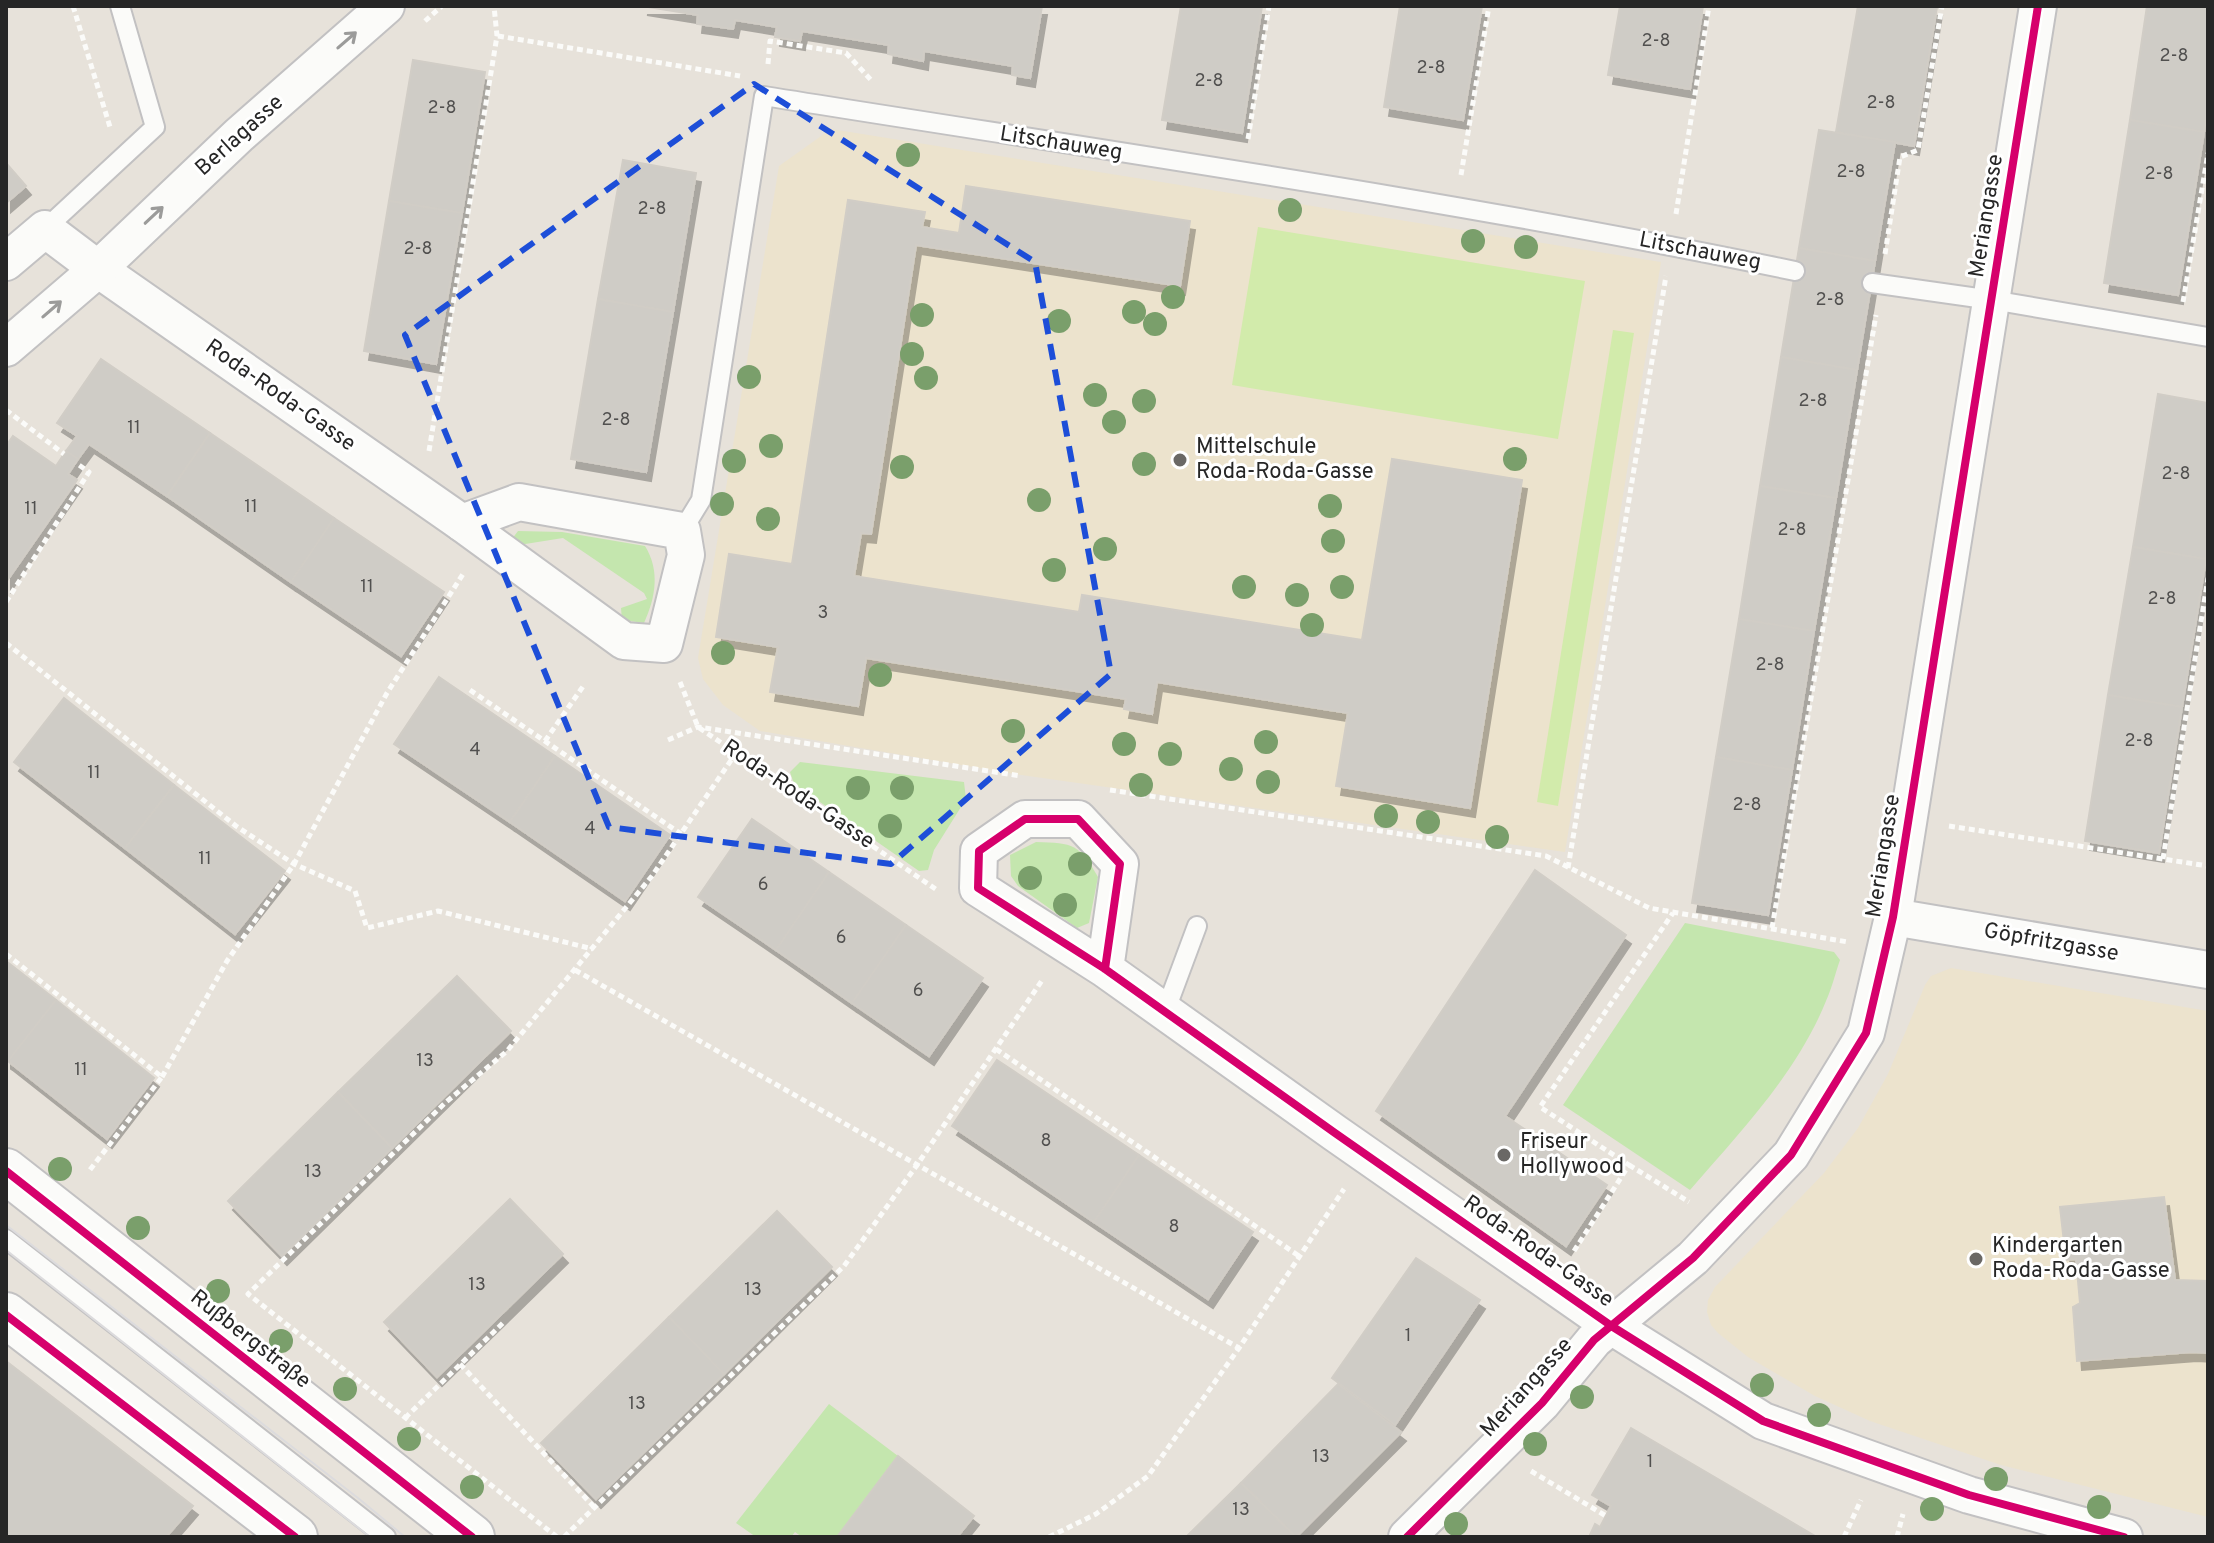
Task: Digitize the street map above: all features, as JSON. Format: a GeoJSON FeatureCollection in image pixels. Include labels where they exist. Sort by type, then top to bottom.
{"type":"FeatureCollection","features":[{"type":"Feature","properties":{"kind":"street","name":"Berlagasse"},"geometry":{"type":"LineString","coordinates":[[6,348],[98,269],[239,135],[386,6]]}},
{"type":"Feature","properties":{"kind":"street","name":"Meriangasse"},"geometry":{"type":"LineString","coordinates":[[1407,1537],[1542,1403],[1594,1340],[1693,1258],[1791,1155],[1866,1033],[1890,933],[2038,6]]}},
{"type":"Feature","properties":{"kind":"street"},"geometry":{"type":"LineString","coordinates":[[6,262],[45,229],[98,269]]}},
{"type":"Feature","properties":{"kind":"street","name":"Roda-Roda-Gasse"},"geometry":{"type":"LineString","coordinates":[[98,269],[462,523],[624,641],[664,644]]}},
{"type":"Feature","properties":{"kind":"street"},"geometry":{"type":"LineString","coordinates":[[462,523],[519,502],[682,531],[686,555],[664,644]]}},
{"type":"Feature","properties":{"kind":"street"},"geometry":{"type":"LineString","coordinates":[[978,888],[979,851],[1025,819],[1078,819],[1120,864],[1105,969]]}},
{"type":"Feature","properties":{"kind":"street","name":"Roda-Roda-Gasse"},"geometry":{"type":"LineString","coordinates":[[978,888],[1105,969],[1613,1327],[1763,1421],[1969,1495],[2124,1537]]}},
{"type":"Feature","properties":{"kind":"street","name":"Göpfritzgasse"},"geometry":{"type":"LineString","coordinates":[[1890,933],[2208,970]]}},
{"type":"Feature","properties":{"kind":"street","name":"Rußbergstraße"},"geometry":{"type":"LineString","coordinates":[[6,1171],[472,1537]]}},
{"type":"Feature","properties":{"kind":"street"},"geometry":{"type":"LineString","coordinates":[[6,1315],[295,1537]]}},
{"type":"Feature","properties":{"kind":"lane"},"geometry":{"type":"LineString","coordinates":[[45,229],[155,127],[120,6]]}},
{"type":"Feature","properties":{"kind":"lane"},"geometry":{"type":"LineString","coordinates":[[682,531],[701,500],[764,96]]}},
{"type":"Feature","properties":{"kind":"lane","name":"Litschauweg"},"geometry":{"type":"LineString","coordinates":[[764,96],[1455,208],[1672,245],[1795,271]]}},
{"type":"Feature","properties":{"kind":"lane"},"geometry":{"type":"LineString","coordinates":[[1876,284],[1992,300],[2208,337]]}},
{"type":"Feature","properties":{"kind":"lane"},"geometry":{"type":"LineString","coordinates":[[1165,1012],[1197,926]]}},
{"type":"Feature","properties":{"kind":"lane"},"geometry":{"type":"LineString","coordinates":[[6,1239],[386,1537]]}},
{"type":"Feature","properties":{"kind":"path"},"geometry":{"type":"LineString","coordinates":[[73,6],[110,127],[100,136]]}},
{"type":"Feature","properties":{"kind":"path"},"geometry":{"type":"LineString","coordinates":[[429,452],[497,36],[494,6]]}},
{"type":"Feature","properties":{"kind":"path"},"geometry":{"type":"LineString","coordinates":[[1242,173],[1269,6]]}},
{"type":"Feature","properties":{"kind":"path"},"geometry":{"type":"LineString","coordinates":[[1455,208],[1489,6]]}},
{"type":"Feature","properties":{"kind":"path"},"geometry":{"type":"LineString","coordinates":[[1568,868],[1709,6]]}},
{"type":"Feature","properties":{"kind":"path"},"geometry":{"type":"LineString","coordinates":[[1772,929],[1876,284],[1900,157],[1918,150],[1942,6]]}},
{"type":"Feature","properties":{"kind":"path"},"geometry":{"type":"LineString","coordinates":[[497,36],[748,77],[764,96]]}},
{"type":"Feature","properties":{"kind":"path"},"geometry":{"type":"LineString","coordinates":[[764,96],[770,41],[846,53],[871,80],[877,114]]}},
{"type":"Feature","properties":{"kind":"path"},"geometry":{"type":"LineString","coordinates":[[2178,332],[2208,153]]}},
{"type":"Feature","properties":{"kind":"path"},"geometry":{"type":"LineString","coordinates":[[6,410],[64,454]]}},
{"type":"Feature","properties":{"kind":"path"},"geometry":{"type":"LineString","coordinates":[[6,602],[89,472],[76,463]]}},
{"type":"Feature","properties":{"kind":"path"},"geometry":{"type":"LineString","coordinates":[[89,1171],[162,1077],[227,961],[294,864],[387,693],[466,569]]}},
{"type":"Feature","properties":{"kind":"path"},"geometry":{"type":"LineString","coordinates":[[2163,859],[2208,578]]}},
{"type":"Feature","properties":{"kind":"path"},"geometry":{"type":"LineString","coordinates":[[6,643],[236,826],[294,864],[355,891],[367,928],[438,911],[593,949]]}},
{"type":"Feature","properties":{"kind":"path"},"geometry":{"type":"LineString","coordinates":[[545,741],[584,685]]}},
{"type":"Feature","properties":{"kind":"path"},"geometry":{"type":"LineString","coordinates":[[470,690],[681,834]]}},
{"type":"Feature","properties":{"kind":"path"},"geometry":{"type":"LineString","coordinates":[[557,1537],[248,1294],[445,1103],[507,1051],[652,876],[736,753]]}},
{"type":"Feature","properties":{"kind":"path"},"geometry":{"type":"LineString","coordinates":[[1909,819],[2208,866]]}},
{"type":"Feature","properties":{"kind":"path"},"geometry":{"type":"LineString","coordinates":[[1546,856],[1649,908],[1772,929],[1890,933]]}},
{"type":"Feature","properties":{"kind":"path"},"geometry":{"type":"LineString","coordinates":[[1673,913],[1540,1107],[1689,1202]]}},
{"type":"Feature","properties":{"kind":"path"},"geometry":{"type":"LineString","coordinates":[[564,1537],[844,1266],[917,1165],[1067,944]]}},
{"type":"Feature","properties":{"kind":"path"},"geometry":{"type":"LineString","coordinates":[[6,954],[162,1077]]}},
{"type":"Feature","properties":{"kind":"path"},"geometry":{"type":"LineString","coordinates":[[575,970],[1239,1348]]}},
{"type":"Feature","properties":{"kind":"path"},"geometry":{"type":"LineString","coordinates":[[996,1049],[1299,1256]]}},
{"type":"Feature","properties":{"kind":"path"},"geometry":{"type":"LineString","coordinates":[[1049,1537],[1096,1514],[1148,1476],[1239,1348],[1367,1155]]}},
{"type":"Feature","properties":{"kind":"path"},"geometry":{"type":"LineString","coordinates":[[1571,1256],[1629,1165]]}},
{"type":"Feature","properties":{"kind":"path"},"geometry":{"type":"LineString","coordinates":[[405,1418],[505,1321]]}},
{"type":"Feature","properties":{"kind":"path"},"geometry":{"type":"LineString","coordinates":[[460,1364],[595,1508]]}},
{"type":"Feature","properties":{"kind":"path"},"geometry":{"type":"LineString","coordinates":[[1496,1450],[1606,1516]]}},
{"type":"Feature","properties":{"kind":"path"},"geometry":{"type":"LineString","coordinates":[[1897,1537],[1903,1513]]}},
{"type":"Feature","properties":{"kind":"highlighted area"},"geometry":{"type":"Polygon","coordinates":[[[754,84],[1035,262],[1111,674],[891,864],[609,827],[405,335],[754,84]]]}},
{"type":"Feature","properties":{"kind":"shaded area","name":"Mittelschule Roda-Roda-Gasse"},"geometry":{"type":"Polygon","coordinates":[[[831,129],[1661,262],[1565,852],[1015,774],[760,731],[723,705],[703,679],[698,658],[779,166],[831,129]]]}},
{"type":"Feature","properties":{"kind":"shaded area","name":"Kindergarten Roda-Roda-Gasse"},"geometry":{"type":"Polygon","coordinates":[[[1951,968],[2208,1011],[2208,1517],[2001,1465],[1870,1421],[1815,1396],[1748,1357],[1711,1325],[1707,1312],[1708,1300],[1715,1287],[1824,1173],[1858,1128],[1888,1074],[1925,985],[1931,976],[1951,968]]]}},
{"type":"Feature","properties":{"kind":"green space"},"geometry":{"type":"Polygon","coordinates":[[[1258,227],[1585,281],[1558,439],[1232,385],[1258,227]]]}},
{"type":"Feature","properties":{"kind":"green space"},"geometry":{"type":"Polygon","coordinates":[[[1613,330],[1634,333],[1558,806],[1537,802],[1613,330]]]}},
{"type":"Feature","properties":{"kind":"green space"},"geometry":{"type":"Polygon","coordinates":[[[518,531],[562,532],[645,546],[653,564],[655,584],[644,623],[622,620],[621,608],[647,599],[644,593],[563,538],[519,545],[512,539],[518,531]]]}},
{"type":"Feature","properties":{"kind":"green space"},"geometry":{"type":"Polygon","coordinates":[[[800,762],[964,782],[966,799],[934,850],[928,870],[919,871],[794,784],[790,772],[800,762]]]}},
{"type":"Feature","properties":{"kind":"green space"},"geometry":{"type":"Polygon","coordinates":[[[1036,842],[1067,845],[1086,858],[1098,877],[1089,923],[1077,928],[1018,886],[1011,876],[1010,855],[1036,842]]]}},
{"type":"Feature","properties":{"kind":"green space"},"geometry":{"type":"Polygon","coordinates":[[[1685,923],[1834,952],[1840,960],[1826,1001],[1800,1053],[1766,1101],[1690,1190],[1563,1105],[1685,923]]]}},
{"type":"Feature","properties":{"kind":"green space"},"geometry":{"type":"Polygon","coordinates":[[[829,1404],[898,1456],[837,1537],[802,1537],[795,1532],[791,1537],[756,1537],[736,1523],[829,1404]]]}},
{"type":"Feature","properties":{"kind":"building"},"geometry":{"type":"Polygon","coordinates":[[[642,6],[1042,6],[1030,78],[1012,75],[1013,66],[924,51],[923,61],[888,54],[889,45],[802,31],[800,41],[775,37],[777,27],[735,20],[733,29],[697,24],[698,15],[642,6]]]}},
{"type":"Feature","properties":{"kind":"building"},"geometry":{"type":"Polygon","coordinates":[[[1181,6],[1262,6],[1242,133],[1162,120],[1181,6]]]}},
{"type":"Feature","properties":{"kind":"building"},"geometry":{"type":"Polygon","coordinates":[[[1400,6],[1482,6],[1463,120],[1384,107],[1400,6]]]}},
{"type":"Feature","properties":{"kind":"building"},"geometry":{"type":"Polygon","coordinates":[[[1620,6],[1703,6],[1690,89],[1608,75],[1620,6]]]}},
{"type":"Feature","properties":{"kind":"building"},"geometry":{"type":"Polygon","coordinates":[[[1858,6],[1937,7],[1914,146],[1836,132],[1858,6]]]}},
{"type":"Feature","properties":{"kind":"building"},"geometry":{"type":"Polygon","coordinates":[[[2147,6],[2208,6],[2208,106],[2204,132],[2130,120],[2147,6]]]}},
{"type":"Feature","properties":{"kind":"building"},"geometry":{"type":"Polygon","coordinates":[[[413,60],[485,72],[462,213],[389,201],[413,60]]]}},
{"type":"Feature","properties":{"kind":"building"},"geometry":{"type":"Polygon","coordinates":[[[2130,120],[2204,132],[2178,295],[2104,283],[2130,120]]]}},
{"type":"Feature","properties":{"kind":"building"},"geometry":{"type":"Polygon","coordinates":[[[1819,130],[1895,142],[1875,261],[1799,248],[1819,130]]]}},
{"type":"Feature","properties":{"kind":"building"},"geometry":{"type":"Polygon","coordinates":[[[623,160],[696,173],[673,312],[598,299],[623,160]]]}},
{"type":"Feature","properties":{"kind":"building"},"geometry":{"type":"Polygon","coordinates":[[[6,163],[26,186],[6,203],[6,163]]]}},
{"type":"Feature","properties":{"kind":"building"},"geometry":{"type":"Polygon","coordinates":[[[966,186],[1190,221],[1180,286],[916,245],[871,534],[861,533],[854,576],[1079,612],[1082,595],[1362,640],[1392,459],[1522,480],[1470,808],[1336,786],[1348,713],[1157,682],[1152,714],[1124,709],[1126,699],[866,658],[858,706],[770,692],[778,647],[716,637],[729,554],[792,564],[848,200],[925,212],[922,227],[959,233],[966,186]]]}},
{"type":"Feature","properties":{"kind":"building"},"geometry":{"type":"Polygon","coordinates":[[[389,201],[462,213],[436,364],[364,351],[389,201]]]}},
{"type":"Feature","properties":{"kind":"building"},"geometry":{"type":"Polygon","coordinates":[[[1799,248],[1875,261],[1857,370],[1781,357],[1799,248]]]}},
{"type":"Feature","properties":{"kind":"building"},"geometry":{"type":"Polygon","coordinates":[[[598,299],[673,312],[646,472],[571,459],[598,299]]]}},
{"type":"Feature","properties":{"kind":"building"},"geometry":{"type":"Polygon","coordinates":[[[1781,357],[1857,370],[1836,498],[1760,486],[1781,357]]]}},
{"type":"Feature","properties":{"kind":"building"},"geometry":{"type":"Polygon","coordinates":[[[101,359],[210,433],[167,496],[89,444],[78,459],[66,451],[77,436],[57,423],[101,359]]]}},
{"type":"Feature","properties":{"kind":"building"},"geometry":{"type":"Polygon","coordinates":[[[2158,394],[2208,403],[2206,559],[2133,547],[2158,394]]]}},
{"type":"Feature","properties":{"kind":"building"},"geometry":{"type":"Polygon","coordinates":[[[210,433],[334,518],[291,582],[167,496],[210,433]]]}},
{"type":"Feature","properties":{"kind":"building"},"geometry":{"type":"Polygon","coordinates":[[[13,436],[56,466],[66,451],[78,459],[68,474],[77,480],[6,582],[6,446],[13,436]]]}},
{"type":"Feature","properties":{"kind":"building"},"geometry":{"type":"Polygon","coordinates":[[[1760,486],[1836,498],[1814,631],[1739,619],[1760,486]]]}},
{"type":"Feature","properties":{"kind":"building"},"geometry":{"type":"Polygon","coordinates":[[[334,518],[444,592],[401,656],[291,582],[334,518]]]}},
{"type":"Feature","properties":{"kind":"building"},"geometry":{"type":"Polygon","coordinates":[[[2133,547],[2206,559],[2182,707],[2108,695],[2133,547]]]}},
{"type":"Feature","properties":{"kind":"building"},"geometry":{"type":"Polygon","coordinates":[[[1739,619],[1814,631],[1792,770],[1716,757],[1739,619]]]}},
{"type":"Feature","properties":{"kind":"building"},"geometry":{"type":"Polygon","coordinates":[[[439,677],[555,756],[510,822],[394,744],[439,677]]]}},
{"type":"Feature","properties":{"kind":"building"},"geometry":{"type":"Polygon","coordinates":[[[2108,695],[2182,707],[2159,853],[2085,841],[2108,695]]]}},
{"type":"Feature","properties":{"kind":"building"},"geometry":{"type":"Polygon","coordinates":[[[64,698],[174,785],[125,848],[14,762],[64,698]]]}},
{"type":"Feature","properties":{"kind":"building"},"geometry":{"type":"Polygon","coordinates":[[[555,756],[670,835],[625,901],[510,822],[555,756]]]}},
{"type":"Feature","properties":{"kind":"building"},"geometry":{"type":"Polygon","coordinates":[[[1716,757],[1792,770],[1768,915],[1692,903],[1716,757]]]}},
{"type":"Feature","properties":{"kind":"building"},"geometry":{"type":"Polygon","coordinates":[[[174,785],[285,871],[235,934],[125,848],[174,785]]]}},
{"type":"Feature","properties":{"kind":"building"},"geometry":{"type":"Polygon","coordinates":[[[752,819],[829,872],[776,950],[698,897],[752,819]]]}},
{"type":"Feature","properties":{"kind":"building"},"geometry":{"type":"Polygon","coordinates":[[[1535,870],[1626,935],[1505,1116],[1607,1185],[1566,1246],[1376,1111],[1535,870]]]}},
{"type":"Feature","properties":{"kind":"building"},"geometry":{"type":"Polygon","coordinates":[[[829,872],[906,925],[852,1003],[776,950],[829,872]]]}},
{"type":"Feature","properties":{"kind":"building"},"geometry":{"type":"Polygon","coordinates":[[[906,925],[983,978],[929,1056],[852,1003],[906,925]]]}},
{"type":"Feature","properties":{"kind":"building"},"geometry":{"type":"Polygon","coordinates":[[[6,961],[56,1000],[8,1061],[6,1060],[6,961]]]}},
{"type":"Feature","properties":{"kind":"building"},"geometry":{"type":"Polygon","coordinates":[[[457,976],[511,1031],[392,1148],[338,1092],[457,976]]]}},
{"type":"Feature","properties":{"kind":"building"},"geometry":{"type":"Polygon","coordinates":[[[56,1000],[154,1078],[107,1139],[8,1061],[56,1000]]]}},
{"type":"Feature","properties":{"kind":"building"},"geometry":{"type":"Polygon","coordinates":[[[997,1060],[1139,1155],[1094,1222],[952,1126],[997,1060]]]}},
{"type":"Feature","properties":{"kind":"building"},"geometry":{"type":"Polygon","coordinates":[[[338,1092],[392,1148],[282,1256],[228,1201],[338,1092]]]}},
{"type":"Feature","properties":{"kind":"building"},"geometry":{"type":"Polygon","coordinates":[[[1139,1155],[1253,1232],[1208,1299],[1094,1222],[1139,1155]]]}},
{"type":"Feature","properties":{"kind":"building"},"geometry":{"type":"Polygon","coordinates":[[[2164,1197],[2175,1280],[2208,1281],[2208,1353],[2077,1361],[2073,1307],[2080,1303],[2076,1259],[2066,1260],[2060,1207],[2164,1197]]]}},
{"type":"Feature","properties":{"kind":"building"},"geometry":{"type":"Polygon","coordinates":[[[510,1199],[563,1254],[437,1377],[384,1322],[510,1199]]]}},
{"type":"Feature","properties":{"kind":"building"},"geometry":{"type":"Polygon","coordinates":[[[777,1211],[832,1267],[724,1374],[669,1317],[777,1211]]]}},
{"type":"Feature","properties":{"kind":"building"},"geometry":{"type":"Polygon","coordinates":[[[1416,1258],[1480,1300],[1395,1425],[1332,1378],[1416,1258]]]}},
{"type":"Feature","properties":{"kind":"building"},"geometry":{"type":"Polygon","coordinates":[[[669,1317],[724,1374],[596,1499],[541,1443],[669,1317]]]}},
{"type":"Feature","properties":{"kind":"building"},"geometry":{"type":"Polygon","coordinates":[[[6,1361],[193,1506],[166,1537],[6,1537],[6,1361]]]}},
{"type":"Feature","properties":{"kind":"building"},"geometry":{"type":"Polygon","coordinates":[[[1338,1384],[1401,1432],[1296,1537],[1241,1483],[1338,1384]]]}},
{"type":"Feature","properties":{"kind":"building"},"geometry":{"type":"Polygon","coordinates":[[[1631,1428],[1815,1536],[1589,1537],[1595,1524],[1600,1527],[1611,1506],[1592,1495],[1631,1428]]]}},
{"type":"Feature","properties":{"kind":"building"},"geometry":{"type":"Polygon","coordinates":[[[898,1456],[974,1516],[957,1537],[837,1537],[898,1456]]]}},
{"type":"Feature","properties":{"kind":"building"},"geometry":{"type":"Polygon","coordinates":[[[1241,1483],[1296,1537],[1186,1537],[1241,1483]]]}},
{"type":"Feature","properties":{"kind":"tram line"},"geometry":{"type":"LineString","coordinates":[[6,1225],[405,1537]]}},
{"type":"Feature","properties":{"kind":"tram line"},"geometry":{"type":"LineString","coordinates":[[6,1250],[370,1537]]}},
{"type":"Feature","properties":{"kind":"cycle path"},"geometry":{"type":"LineString","coordinates":[[1407,1537],[1542,1403],[1594,1340],[1693,1258],[1791,1155],[1866,1033],[1893,917],[2038,6]]}},
{"type":"Feature","properties":{"kind":"cycle path"},"geometry":{"type":"LineString","coordinates":[[1105,969],[1120,864],[1078,819],[1025,819],[979,851],[978,888],[1105,969],[1613,1327],[1763,1421],[1969,1495],[2124,1537]]}},
{"type":"Feature","properties":{"kind":"cycle path"},"geometry":{"type":"LineString","coordinates":[[6,1171],[472,1537]]}},
{"type":"Feature","properties":{"kind":"cycle path"},"geometry":{"type":"LineString","coordinates":[[6,1315],[295,1537]]}},
{"type":"Feature","properties":{"kind":"place","name":"Mittelschule Roda-Roda-Gasse"},"geometry":{"type":"Point","coordinates":[1180,460]}},
{"type":"Feature","properties":{"kind":"place","name":"Friseur Hollywood"},"geometry":{"type":"Point","coordinates":[1504,1155]}},
{"type":"Feature","properties":{"kind":"place","name":"Kindergarten Roda-Roda-Gasse"},"geometry":{"type":"Point","coordinates":[1976,1259]}}]}
